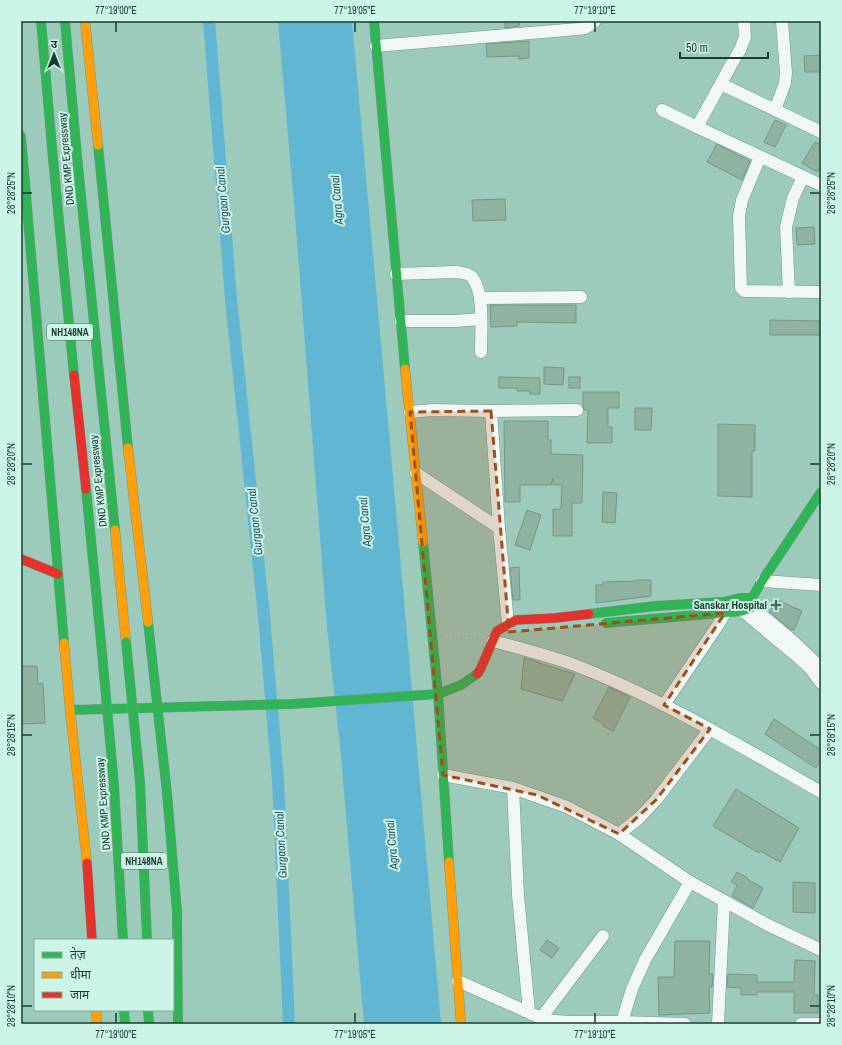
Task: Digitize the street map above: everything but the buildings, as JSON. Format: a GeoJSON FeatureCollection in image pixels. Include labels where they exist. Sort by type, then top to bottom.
{"type":"FeatureCollection","features":[{"type":"Feature","properties":{"kind":"main road","name":"DND KMP Expressway"},"geometry":{"type":"LineString","coordinates":[[41,21],[114,785],[123,939]]}},
{"type":"Feature","properties":{"kind":"main road","name":"DND KMP Expressway"},"geometry":{"type":"LineString","coordinates":[[65,21],[77,156],[140,782],[147,939]]}},
{"type":"Feature","properties":{"kind":"main road"},"geometry":{"type":"LineString","coordinates":[[85,21],[125,417],[167,793],[178,912],[178,1024]]}},
{"type":"Feature","properties":{"kind":"main road"},"geometry":{"type":"LineString","coordinates":[[374,21],[396,274],[438,694],[442,775],[462,1024]]}},
{"type":"Feature","properties":{"kind":"main road"},"geometry":{"type":"LineString","coordinates":[[21,136],[70,710],[85,839],[92,939]]}},
{"type":"Feature","properties":{"kind":"main road"},"geometry":{"type":"LineString","coordinates":[[598,624],[724,613],[748,606],[762,581],[821,492]]}},
{"type":"Feature","properties":{"kind":"main road"},"geometry":{"type":"LineString","coordinates":[[21,559],[58,574]]}},
{"type":"Feature","properties":{"kind":"main road"},"geometry":{"type":"LineString","coordinates":[[70,710],[292,704],[438,694],[461,685],[475,676],[503,631],[516,620],[555,618],[655,606],[723,602],[735,599]]}},
{"type":"Feature","properties":{"kind":"main road"},"geometry":{"type":"LineString","coordinates":[[96,1011],[97,1024]]}},
{"type":"Feature","properties":{"kind":"main road"},"geometry":{"type":"LineString","coordinates":[[124,1011],[125,1024]]}},
{"type":"Feature","properties":{"kind":"main road"},"geometry":{"type":"LineString","coordinates":[[148,1011],[149,1024]]}},
{"type":"Feature","properties":{"kind":"street"},"geometry":{"type":"LineString","coordinates":[[376,46],[578,29],[585,28],[594,21]]}},
{"type":"Feature","properties":{"kind":"street"},"geometry":{"type":"LineString","coordinates":[[697,127],[730,65],[740,50],[745,37],[744,21]]}},
{"type":"Feature","properties":{"kind":"street"},"geometry":{"type":"LineString","coordinates":[[775,110],[783,91],[786,78],[782,21]]}},
{"type":"Feature","properties":{"kind":"street"},"geometry":{"type":"LineString","coordinates":[[721,84],[821,132]]}},
{"type":"Feature","properties":{"kind":"street"},"geometry":{"type":"LineString","coordinates":[[662,110],[821,185]]}},
{"type":"Feature","properties":{"kind":"street"},"geometry":{"type":"LineString","coordinates":[[760,157],[742,200],[739,216],[740,288],[744,291],[821,292]]}},
{"type":"Feature","properties":{"kind":"street"},"geometry":{"type":"LineString","coordinates":[[789,292],[786,227],[793,198],[804,177]]}},
{"type":"Feature","properties":{"kind":"street"},"geometry":{"type":"LineString","coordinates":[[396,274],[446,272],[465,273],[471,276],[476,284],[480,298],[481,352]]}},
{"type":"Feature","properties":{"kind":"street"},"geometry":{"type":"LineString","coordinates":[[480,298],[580,297]]}},
{"type":"Feature","properties":{"kind":"street"},"geometry":{"type":"LineString","coordinates":[[401,321],[455,321],[481,319]]}},
{"type":"Feature","properties":{"kind":"street"},"geometry":{"type":"LineString","coordinates":[[410,412],[433,410],[577,410]]}},
{"type":"Feature","properties":{"kind":"street"},"geometry":{"type":"LineString","coordinates":[[491,411],[499,528],[503,631],[571,664],[607,678],[664,705],[710,729],[821,792]]}},
{"type":"Feature","properties":{"kind":"street"},"geometry":{"type":"LineString","coordinates":[[416,473],[499,528]]}},
{"type":"Feature","properties":{"kind":"street"},"geometry":{"type":"LineString","coordinates":[[762,581],[821,585]]}},
{"type":"Feature","properties":{"kind":"street"},"geometry":{"type":"LineString","coordinates":[[735,599],[748,606],[793,641],[821,668]]}},
{"type":"Feature","properties":{"kind":"street"},"geometry":{"type":"LineString","coordinates":[[748,606],[749,615],[809,667],[821,683]]}},
{"type":"Feature","properties":{"kind":"street"},"geometry":{"type":"LineString","coordinates":[[664,705],[718,625],[724,613]]}},
{"type":"Feature","properties":{"kind":"street"},"geometry":{"type":"LineString","coordinates":[[619,834],[639,818],[656,800],[710,729]]}},
{"type":"Feature","properties":{"kind":"street"},"geometry":{"type":"LineString","coordinates":[[442,775],[513,788],[566,807],[619,834],[690,882],[768,925],[821,950]]}},
{"type":"Feature","properties":{"kind":"street"},"geometry":{"type":"LineString","coordinates":[[513,788],[518,895],[529,1012]]}},
{"type":"Feature","properties":{"kind":"street"},"geometry":{"type":"LineString","coordinates":[[622,1022],[632,989],[645,960],[690,882]]}},
{"type":"Feature","properties":{"kind":"street"},"geometry":{"type":"LineString","coordinates":[[718,1024],[724,901]]}},
{"type":"Feature","properties":{"kind":"street"},"geometry":{"type":"LineString","coordinates":[[540,1018],[603,936]]}},
{"type":"Feature","properties":{"kind":"street"},"geometry":{"type":"LineString","coordinates":[[458,981],[540,1018],[555,1021],[685,1024]]}},
{"type":"Feature","properties":{"kind":"street"},"geometry":{"type":"LineString","coordinates":[[801,1024],[821,1024]]}},
{"type":"Feature","properties":{"kind":"path"},"geometry":{"type":"LineString","coordinates":[[432,638],[503,631]]}},
{"type":"Feature","properties":{"kind":"highlighted area"},"geometry":{"type":"Polygon","coordinates":[[[491,411],[509,632],[725,613],[664,705],[710,729],[656,800],[619,834],[537,795],[443,775],[410,412],[491,411]]]}},
{"type":"Feature","properties":{"kind":"water","name":"Agra Canal"},"geometry":{"type":"Polygon","coordinates":[[[278,21],[352,21],[441,1024],[364,1024],[340,745],[327,627],[295,215],[278,21]]]}},
{"type":"Feature","properties":{"kind":"waterway","name":"Gurgaon Canal"},"geometry":{"type":"LineString","coordinates":[[209,21],[231,299],[264,616],[278,780],[289,1024]]}},
{"type":"Feature","properties":{"kind":"traffic: fast"},"geometry":{"type":"LineString","coordinates":[[41,21],[74,375]]}},
{"type":"Feature","properties":{"kind":"traffic: fast"},"geometry":{"type":"LineString","coordinates":[[65,21],[77,156],[115,530]]}},
{"type":"Feature","properties":{"kind":"traffic: fast"},"geometry":{"type":"LineString","coordinates":[[374,21],[405,369]]}},
{"type":"Feature","properties":{"kind":"traffic: fast"},"geometry":{"type":"LineString","coordinates":[[21,136],[64,643]]}},
{"type":"Feature","properties":{"kind":"traffic: fast"},"geometry":{"type":"LineString","coordinates":[[98,145],[128,448]]}},
{"type":"Feature","properties":{"kind":"traffic: fast"},"geometry":{"type":"LineString","coordinates":[[86,489],[101,642]]}},
{"type":"Feature","properties":{"kind":"traffic: fast"},"geometry":{"type":"LineString","coordinates":[[606,623],[742,611],[751,608],[752,598],[762,581],[821,492]]}},
{"type":"Feature","properties":{"kind":"traffic: fast"},"geometry":{"type":"LineString","coordinates":[[423,542],[438,694],[449,862]]}},
{"type":"Feature","properties":{"kind":"traffic: fast"},"geometry":{"type":"LineString","coordinates":[[589,614],[655,606],[723,602],[740,598],[752,598]]}},
{"type":"Feature","properties":{"kind":"traffic: fast"},"geometry":{"type":"LineString","coordinates":[[148,622],[167,793],[177,912],[178,1024]]}},
{"type":"Feature","properties":{"kind":"traffic: fast"},"geometry":{"type":"LineString","coordinates":[[101,642],[114,785]]}},
{"type":"Feature","properties":{"kind":"traffic: fast"},"geometry":{"type":"LineString","coordinates":[[126,642],[140,782]]}},
{"type":"Feature","properties":{"kind":"traffic: fast"},"geometry":{"type":"LineString","coordinates":[[70,710],[292,704],[438,694],[461,685],[477,674]]}},
{"type":"Feature","properties":{"kind":"traffic: fast"},"geometry":{"type":"LineString","coordinates":[[140,782],[147,939]]}},
{"type":"Feature","properties":{"kind":"traffic: fast"},"geometry":{"type":"LineString","coordinates":[[114,785],[123,939]]}},
{"type":"Feature","properties":{"kind":"traffic: fast"},"geometry":{"type":"LineString","coordinates":[[124,1011],[125,1024]]}},
{"type":"Feature","properties":{"kind":"traffic: fast"},"geometry":{"type":"LineString","coordinates":[[148,1011],[149,1024]]}},
{"type":"Feature","properties":{"kind":"traffic: slow"},"geometry":{"type":"LineString","coordinates":[[85,21],[98,145]]}},
{"type":"Feature","properties":{"kind":"traffic: slow"},"geometry":{"type":"LineString","coordinates":[[405,369],[423,542]]}},
{"type":"Feature","properties":{"kind":"traffic: slow"},"geometry":{"type":"LineString","coordinates":[[128,448],[148,622]]}},
{"type":"Feature","properties":{"kind":"traffic: slow"},"geometry":{"type":"LineString","coordinates":[[115,530],[126,642]]}},
{"type":"Feature","properties":{"kind":"traffic: slow"},"geometry":{"type":"LineString","coordinates":[[64,643],[87,863]]}},
{"type":"Feature","properties":{"kind":"traffic: slow"},"geometry":{"type":"LineString","coordinates":[[449,862],[461,1024]]}},
{"type":"Feature","properties":{"kind":"traffic: slow"},"geometry":{"type":"LineString","coordinates":[[96,1011],[97,1024]]}},
{"type":"Feature","properties":{"kind":"traffic: jam"},"geometry":{"type":"LineString","coordinates":[[74,375],[86,489]]}},
{"type":"Feature","properties":{"kind":"traffic: jam"},"geometry":{"type":"LineString","coordinates":[[21,559],[58,574]]}},
{"type":"Feature","properties":{"kind":"traffic: jam"},"geometry":{"type":"LineString","coordinates":[[477,674],[497,631],[516,620],[555,618],[589,614]]}},
{"type":"Feature","properties":{"kind":"traffic: jam"},"geometry":{"type":"LineString","coordinates":[[87,863],[92,939]]}},
{"type":"Feature","properties":{"kind":"place","name":"Sanskar Hospital"},"geometry":{"type":"Point","coordinates":[776,605]}}]}
